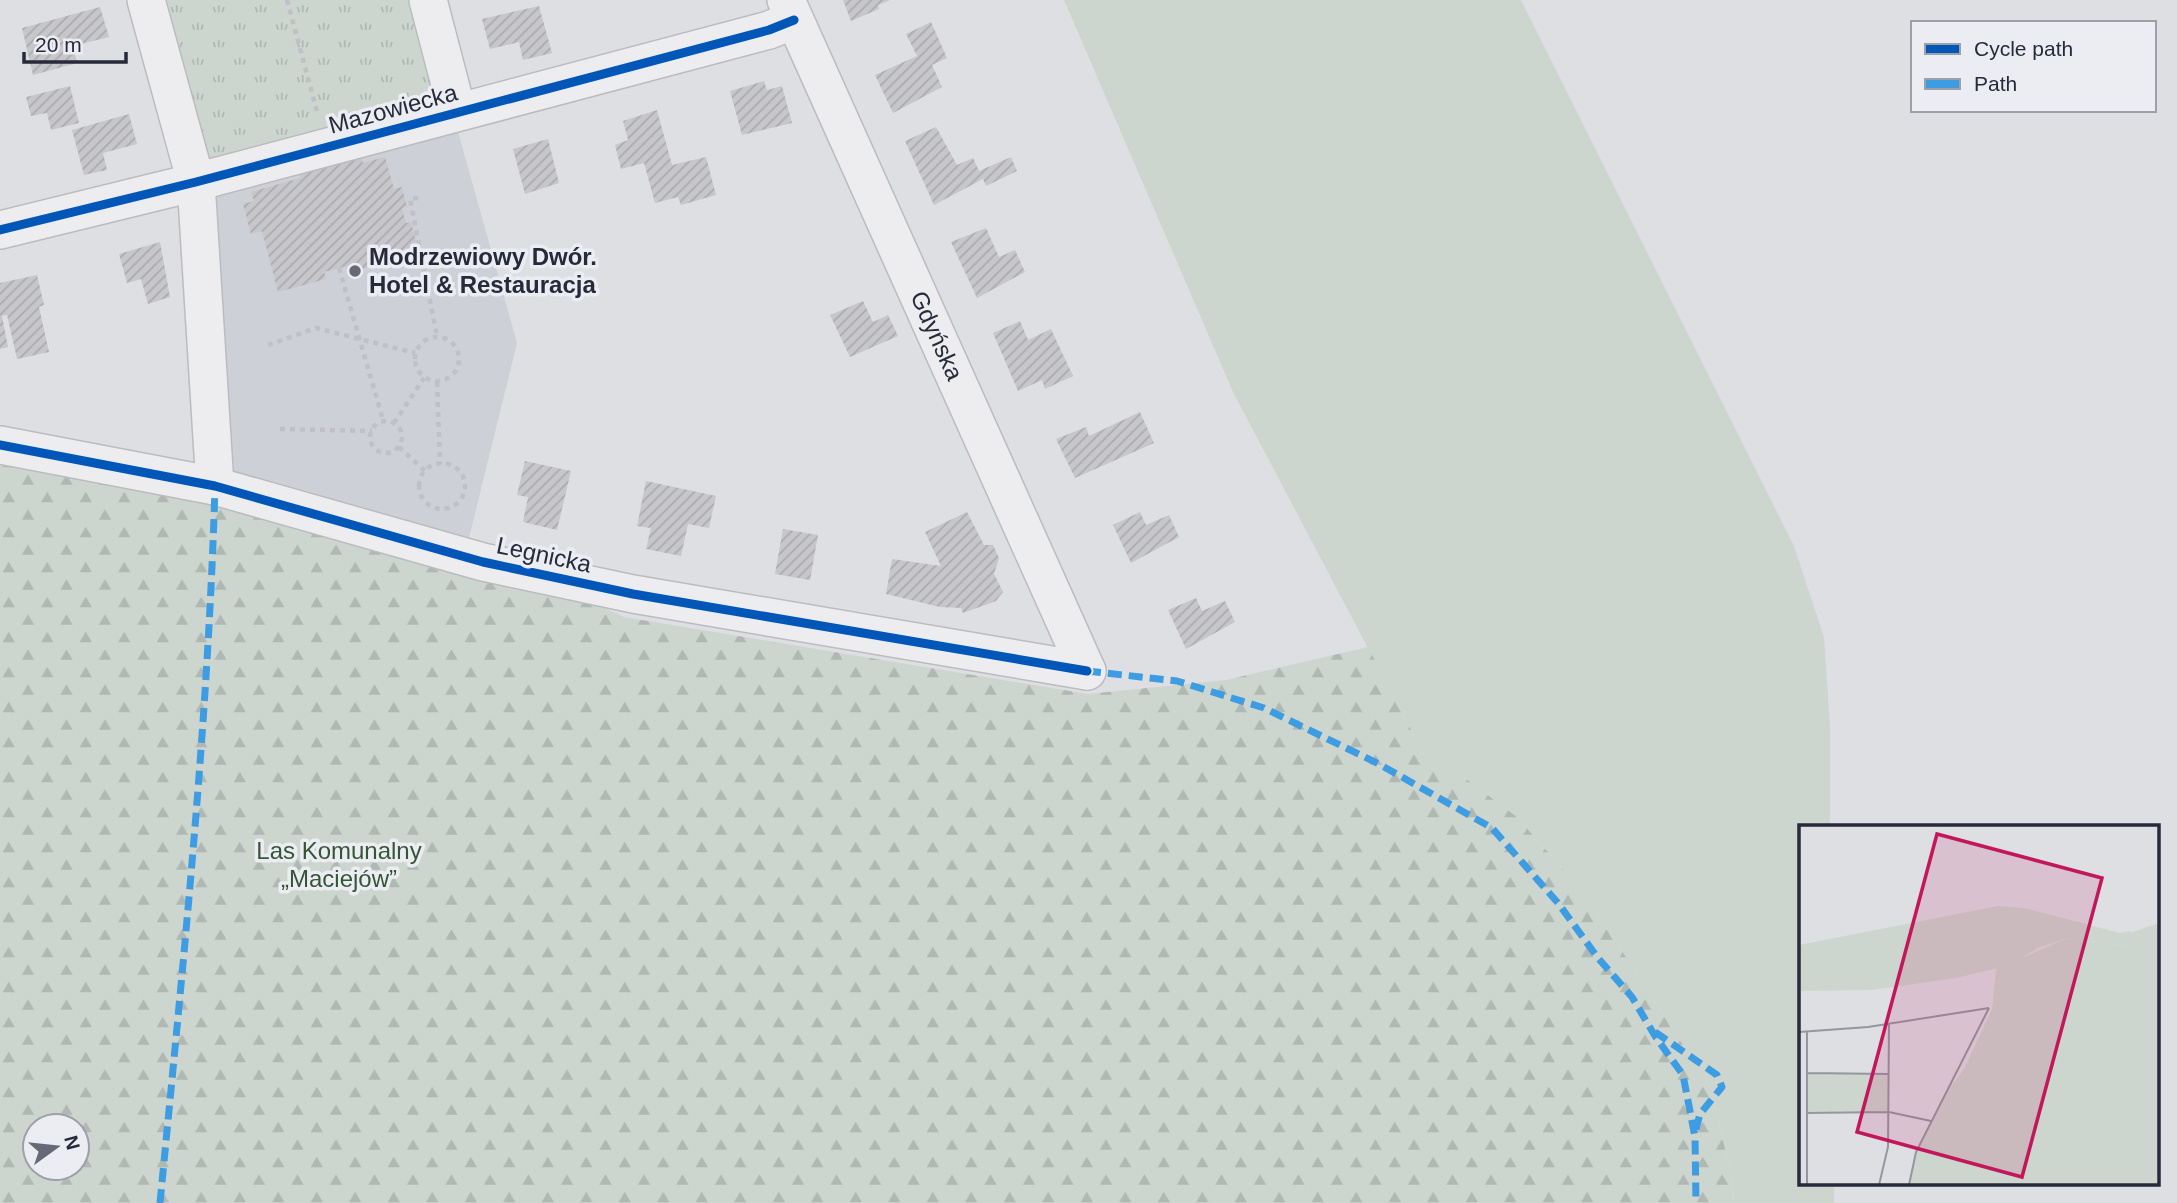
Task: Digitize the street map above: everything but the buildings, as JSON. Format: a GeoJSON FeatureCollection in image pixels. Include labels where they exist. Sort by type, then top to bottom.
{"type":"FeatureCollection","features":[{"type":"Feature","properties":{"kind":"street"},"geometry":{"type":"LineString","coordinates":[[146,0],[195,182],[215,486]]}},
{"type":"Feature","properties":{"kind":"street"},"geometry":{"type":"LineString","coordinates":[[428,0],[457,111]]}},
{"type":"Feature","properties":{"kind":"street","name":"Mazowiecka"},"geometry":{"type":"LineString","coordinates":[[0,230],[195,182],[755,33],[790,10]]}},
{"type":"Feature","properties":{"kind":"street","name":"Gdyńska"},"geometry":{"type":"LineString","coordinates":[[790,10],[1087,671]]}},
{"type":"Feature","properties":{"kind":"street","name":"Legnicka"},"geometry":{"type":"LineString","coordinates":[[0,445],[215,486],[483,562],[620,592],[1087,671]]}},
{"type":"Feature","properties":{"kind":"path"},"geometry":{"type":"LineString","coordinates":[[287,0],[326,147]]}},
{"type":"Feature","properties":{"kind":"path"},"geometry":{"type":"LineString","coordinates":[[418,198],[410,199],[437,337]]}},
{"type":"Feature","properties":{"kind":"path"},"geometry":{"type":"LineString","coordinates":[[340,268],[383,420]]}},
{"type":"Feature","properties":{"kind":"path"},"geometry":{"type":"LineString","coordinates":[[268,345],[316,328],[415,353]]}},
{"type":"Feature","properties":{"kind":"path"},"geometry":{"type":"LineString","coordinates":[[437,337],[450,341],[459,352],[459,366],[451,378],[437,382],[424,378],[416,367],[415,353],[424,341],[437,337]]}},
{"type":"Feature","properties":{"kind":"path"},"geometry":{"type":"LineString","coordinates":[[394,423],[424,378]]}},
{"type":"Feature","properties":{"kind":"path"},"geometry":{"type":"LineString","coordinates":[[437,382],[440,464]]}},
{"type":"Feature","properties":{"kind":"path"},"geometry":{"type":"LineString","coordinates":[[383,420],[394,423],[402,431],[402,443],[395,452],[383,454],[373,448],[370,437],[372,431],[383,420]]}},
{"type":"Feature","properties":{"kind":"path"},"geometry":{"type":"LineString","coordinates":[[280,429],[372,431]]}},
{"type":"Feature","properties":{"kind":"path"},"geometry":{"type":"LineString","coordinates":[[399,447],[425,471]]}},
{"type":"Feature","properties":{"kind":"path"},"geometry":{"type":"LineString","coordinates":[[446,463],[461,472],[465,490],[455,506],[438,509],[422,500],[418,482],[428,467],[440,464],[446,463]]}},
{"type":"Feature","properties":{"kind":"shaded area","name":"Modrzewiowy Dwór. Hotel & Restauracja"},"geometry":{"type":"Polygon","coordinates":[[[457,128],[517,343],[467,546],[231,486],[206,199],[457,128]]]}},
{"type":"Feature","properties":{"kind":"green space"},"geometry":{"type":"Polygon","coordinates":[[[146,0],[428,0],[457,111],[196,182],[146,0]]]}},
{"type":"Feature","properties":{"kind":"green space"},"geometry":{"type":"Polygon","coordinates":[[[1064,0],[1521,0],[1794,546],[1824,637],[1830,726],[1830,825],[1799,825],[1799,1186],[1834,1186],[1834,1203],[1734,1203],[1732,1176],[1709,1085],[1585,894],[1517,817],[1418,743],[1233,392],[1064,0]]]}},
{"type":"Feature","properties":{"kind":"green space","name":"Las Komunalny „Maciejów”"},"geometry":{"type":"Polygon","coordinates":[[[0,444],[467,546],[624,617],[1088,694],[1226,680],[1368,647],[1418,743],[1517,817],[1585,894],[1709,1085],[1732,1176],[1734,1203],[0,1203],[0,444]]]}},
{"type":"Feature","properties":{"kind":"marked path"},"geometry":{"type":"LineString","coordinates":[[160,1203],[201,755],[215,486]]}},
{"type":"Feature","properties":{"kind":"marked path"},"geometry":{"type":"LineString","coordinates":[[1087,671],[1177,681],[1264,708],[1379,764],[1492,828],[1558,903],[1598,958],[1632,997],[1683,1075],[1695,1137],[1696,1203]]}},
{"type":"Feature","properties":{"kind":"marked path"},"geometry":{"type":"LineString","coordinates":[[1655,1032],[1717,1075],[1722,1087],[1700,1114],[1696,1129]]}},
{"type":"Feature","properties":{"kind":"cycle path"},"geometry":{"type":"LineString","coordinates":[[0,230],[196,182],[769,30],[794,20]]}},
{"type":"Feature","properties":{"kind":"cycle path"},"geometry":{"type":"LineString","coordinates":[[0,445],[215,486],[483,562],[633,594],[1087,671]]}},
{"type":"Feature","properties":{"kind":"place","name":"Modrzewiowy Dwór. Hotel & Restauracja"},"geometry":{"type":"Point","coordinates":[355,271]}}]}
